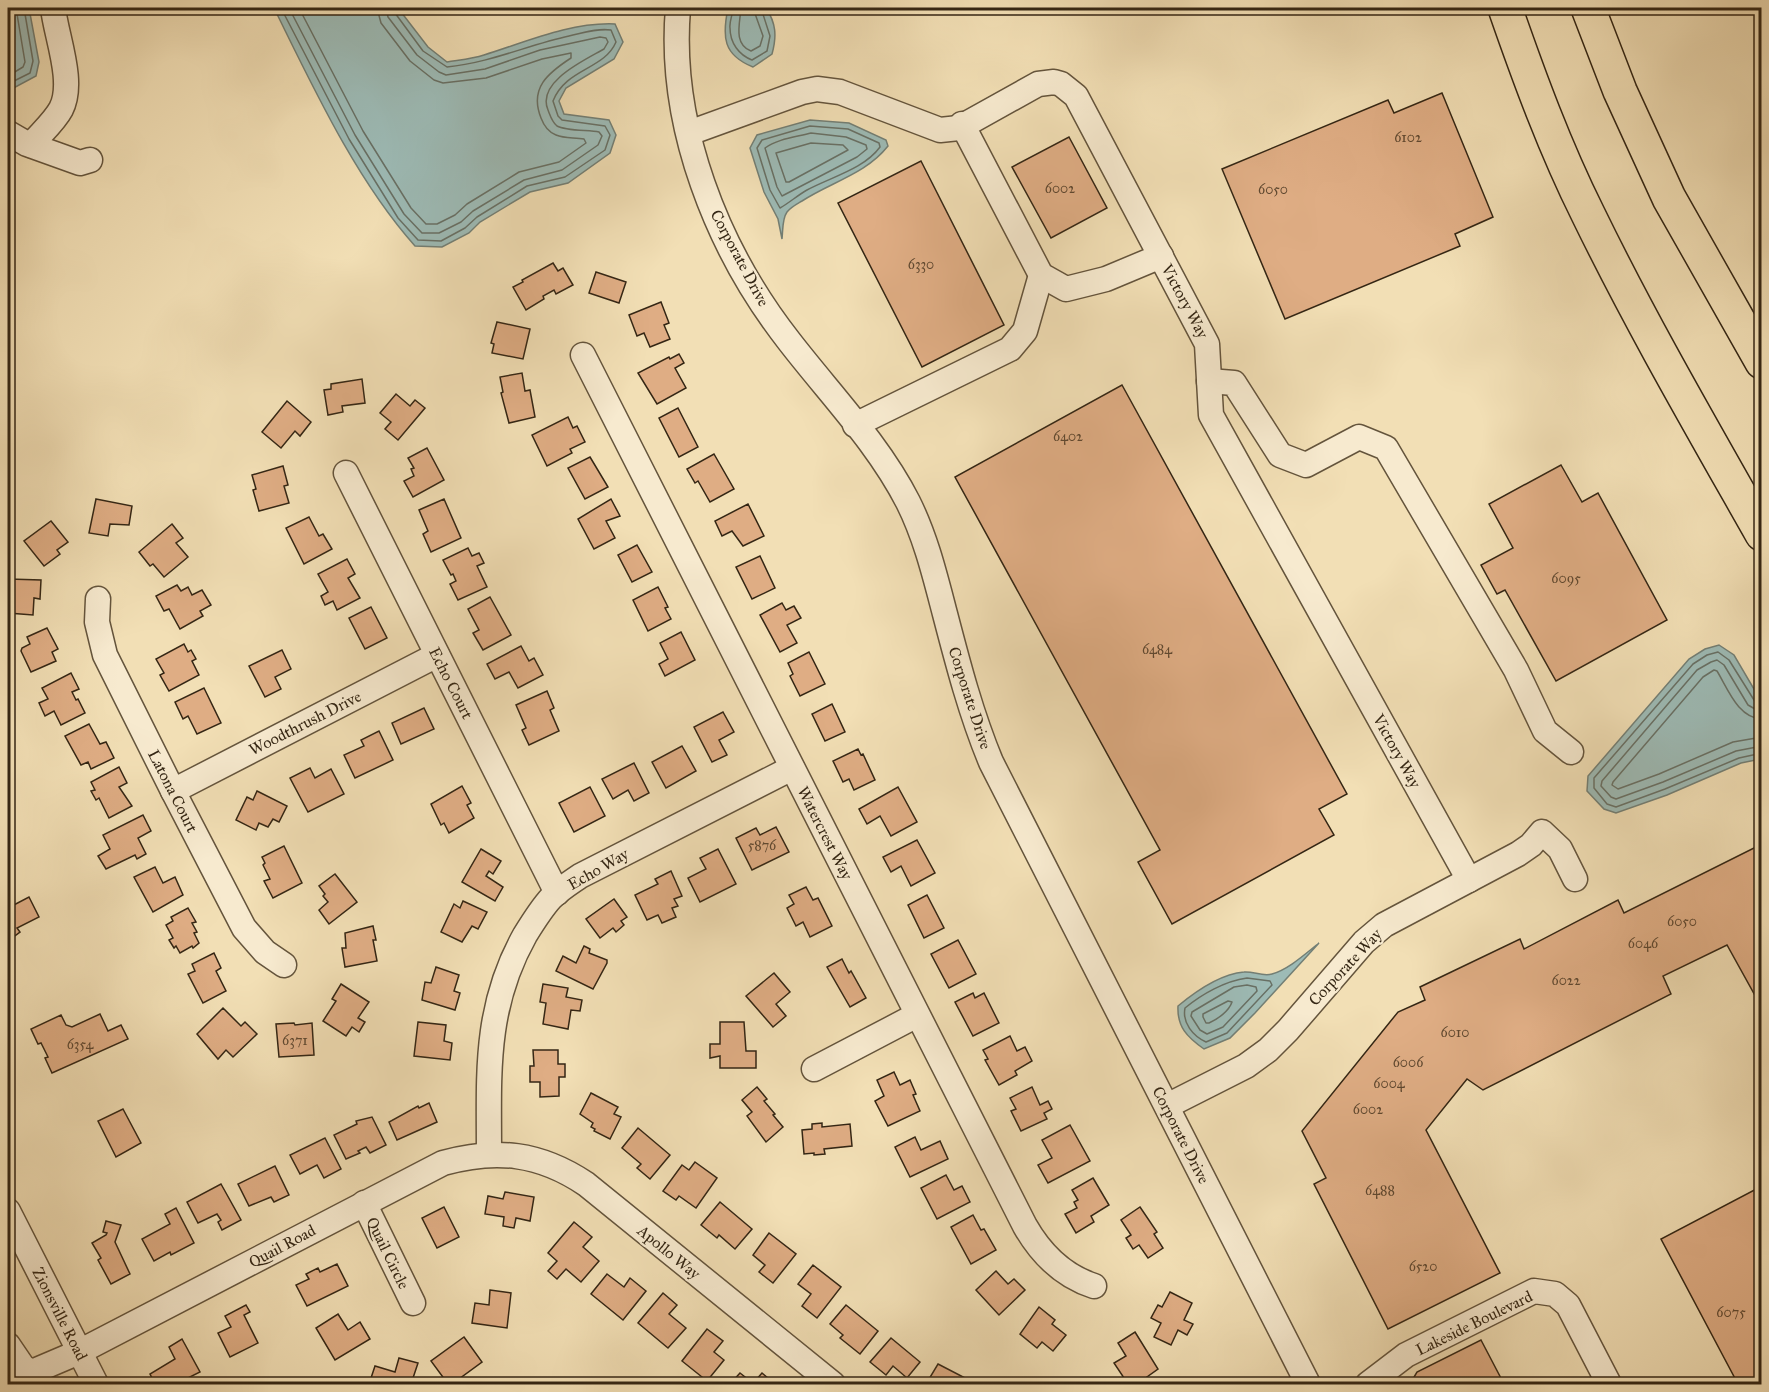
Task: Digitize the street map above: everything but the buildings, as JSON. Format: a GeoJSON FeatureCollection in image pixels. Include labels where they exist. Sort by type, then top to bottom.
{"type":"FeatureCollection","features":[{"type":"Feature","properties":{"kind":"highway"},"geometry":{"type":"LineString","coordinates":[[1504,8],[1549,124],[1587,213],[1638,314],[1761,534]]}},
{"type":"Feature","properties":{"kind":"highway"},"geometry":{"type":"LineString","coordinates":[[1588,8],[1620,92],[1669,198],[1761,362]]}},
{"type":"Feature","properties":{"kind":"street"},"geometry":{"type":"LineString","coordinates":[[31,145],[61,109],[66,86],[63,59],[52,8]]}},
{"type":"Feature","properties":{"kind":"street","name":"Corporate Drive"},"geometry":{"type":"LineString","coordinates":[[678,8],[679,84],[688,133],[716,215],[748,279],[788,340],[891,473],[917,522],[931,560],[967,696],[991,762],[1308,1384]]}},
{"type":"Feature","properties":{"kind":"street","name":"Victory Way"},"geometry":{"type":"LineString","coordinates":[[688,133],[802,92],[817,89],[840,92],[940,130],[951,130],[1038,84],[1054,82],[1068,87],[1076,96],[1207,344],[1211,415],[1469,880]]}},
{"type":"Feature","properties":{"kind":"street"},"geometry":{"type":"LineString","coordinates":[[962,124],[1041,274],[1066,289],[1106,279],[1161,256]]}},
{"type":"Feature","properties":{"kind":"street"},"geometry":{"type":"LineString","coordinates":[[8,133],[31,145],[80,163],[90,160]]}},
{"type":"Feature","properties":{"kind":"street"},"geometry":{"type":"LineString","coordinates":[[855,425],[1010,349],[1025,331],[1041,274]]}},
{"type":"Feature","properties":{"kind":"street","name":"Watercrest Way"},"geometry":{"type":"LineString","coordinates":[[583,355],[1033,1240],[1060,1269],[1094,1286]]}},
{"type":"Feature","properties":{"kind":"street"},"geometry":{"type":"LineString","coordinates":[[1209,381],[1234,383],[1280,454],[1306,465],[1359,436],[1386,448],[1516,670],[1545,731],[1571,752]]}},
{"type":"Feature","properties":{"kind":"street","name":"Echo Court"},"geometry":{"type":"LineString","coordinates":[[346,473],[557,893]]}},
{"type":"Feature","properties":{"kind":"street","name":"Latona Court"},"geometry":{"type":"LineString","coordinates":[[98,598],[97,622],[105,655],[244,928],[265,952],[284,965]]}},
{"type":"Feature","properties":{"kind":"street","name":"Woodthrush Drive"},"geometry":{"type":"LineString","coordinates":[[174,791],[438,655]]}},
{"type":"Feature","properties":{"kind":"street","name":"Echo Way"},"geometry":{"type":"LineString","coordinates":[[489,1154],[490,1052],[495,1012],[506,973],[538,914],[557,893],[580,876],[792,768]]}},
{"type":"Feature","properties":{"kind":"street","name":"Corporate Way"},"geometry":{"type":"LineString","coordinates":[[1167,1106],[1246,1066],[1263,1054],[1283,1035],[1374,933],[1395,918],[1518,854],[1531,845],[1542,832],[1562,852],[1575,879]]}},
{"type":"Feature","properties":{"kind":"street"},"geometry":{"type":"LineString","coordinates":[[814,1069],[917,1014]]}},
{"type":"Feature","properties":{"kind":"street","name":"Quail Road"},"geometry":{"type":"LineString","coordinates":[[26,1376],[79,1352],[443,1163],[489,1154]]}},
{"type":"Feature","properties":{"kind":"street","name":"Apollo Way"},"geometry":{"type":"LineString","coordinates":[[489,1154],[513,1155],[544,1162],[586,1184],[832,1384]]}},
{"type":"Feature","properties":{"kind":"street","name":"Quail Circle"},"geometry":{"type":"LineString","coordinates":[[364,1203],[413,1303]]}},
{"type":"Feature","properties":{"kind":"street","name":"Zionsville Road"},"geometry":{"type":"LineString","coordinates":[[8,1211],[96,1384]]}},
{"type":"Feature","properties":{"kind":"street","name":"Lakeside Boulevard"},"geometry":{"type":"LineString","coordinates":[[1368,1384],[1406,1355],[1534,1291],[1555,1294],[1568,1305],[1609,1384]]}},
{"type":"Feature","properties":{"kind":"street"},"geometry":{"type":"LineString","coordinates":[[8,1345],[26,1376]]}},
{"type":"Feature","properties":{"kind":"water"},"geometry":{"type":"Polygon","coordinates":[[[8,8],[29,8],[39,62],[36,76],[8,91],[8,8]]]}},
{"type":"Feature","properties":{"kind":"water"},"geometry":{"type":"Polygon","coordinates":[[[274,8],[398,8],[428,47],[447,62],[479,56],[581,26],[615,24],[623,42],[614,59],[566,88],[559,101],[564,114],[609,120],[616,135],[610,153],[568,183],[530,192],[480,222],[469,233],[442,247],[415,246],[355,163],[320,101],[274,8]]]}},
{"type":"Feature","properties":{"kind":"water"},"geometry":{"type":"Polygon","coordinates":[[[728,8],[766,8],[772,19],[775,41],[772,54],[753,67],[736,57],[727,44],[725,28],[728,8]]]}},
{"type":"Feature","properties":{"kind":"water"},"geometry":{"type":"Polygon","coordinates":[[[810,120],[849,123],[886,140],[888,146],[859,171],[813,194],[790,209],[784,218],[782,239],[778,219],[764,192],[750,148],[757,135],[810,120]]]}},
{"type":"Feature","properties":{"kind":"water"},"geometry":{"type":"Polygon","coordinates":[[[1719,645],[1734,655],[1761,701],[1761,759],[1741,763],[1667,795],[1616,813],[1604,809],[1587,791],[1588,776],[1689,659],[1705,649],[1719,645]]]}},
{"type":"Feature","properties":{"kind":"water"},"geometry":{"type":"Polygon","coordinates":[[[1319,943],[1230,1038],[1204,1049],[1184,1031],[1179,1020],[1178,1006],[1201,989],[1235,973],[1269,975],[1278,972],[1297,961],[1319,943]]]}}]}
